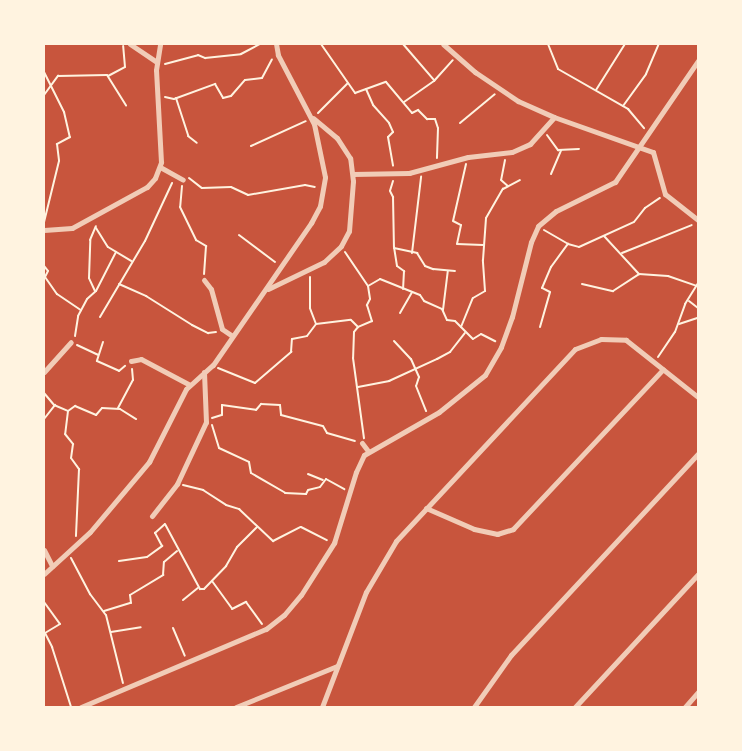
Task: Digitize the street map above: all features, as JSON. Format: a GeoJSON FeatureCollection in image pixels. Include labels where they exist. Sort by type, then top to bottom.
{"type":"FeatureCollection","features":[{"type":"Feature","properties":{"kind":"street"},"geometry":{"type":"LineString","coordinates":[[130,44],[157,62]]}},
{"type":"Feature","properties":{"kind":"street"},"geometry":{"type":"LineString","coordinates":[[44,230],[72,228],[142,190],[153,181],[160,167],[157,62],[160,44]]}},
{"type":"Feature","properties":{"kind":"street"},"geometry":{"type":"LineString","coordinates":[[44,574],[119,500],[152,458],[190,386],[212,365],[231,335],[312,223],[325,188],[324,165],[312,118],[277,50],[276,44]]}},
{"type":"Feature","properties":{"kind":"street"},"geometry":{"type":"LineString","coordinates":[[443,44],[456,57],[501,90],[554,117],[638,145],[655,154],[665,194],[698,221]]}},
{"type":"Feature","properties":{"kind":"street"},"geometry":{"type":"LineString","coordinates":[[81,707],[266,629],[284,615],[301,595],[334,543],[356,472],[368,451],[430,417],[485,375],[501,347],[530,242],[538,226],[556,211],[615,182],[627,167],[638,145],[674,100],[698,62]]}},
{"type":"Feature","properties":{"kind":"street"},"geometry":{"type":"LineString","coordinates":[[353,174],[395,174],[422,170],[468,158],[507,152],[530,144],[544,132],[554,117]]}},
{"type":"Feature","properties":{"kind":"street"},"geometry":{"type":"LineString","coordinates":[[266,289],[310,270],[341,246],[352,217],[353,174],[344,147],[312,118]]}},
{"type":"Feature","properties":{"kind":"street"},"geometry":{"type":"LineString","coordinates":[[160,167],[183,180]]}},
{"type":"Feature","properties":{"kind":"street"},"geometry":{"type":"LineString","coordinates":[[204,280],[211,289],[223,331],[231,335]]}},
{"type":"Feature","properties":{"kind":"street"},"geometry":{"type":"LineString","coordinates":[[322,707],[366,592],[381,563],[426,508],[575,349],[589,341],[620,338],[636,346],[698,397]]}},
{"type":"Feature","properties":{"kind":"street"},"geometry":{"type":"LineString","coordinates":[[44,372],[71,342]]}},
{"type":"Feature","properties":{"kind":"street"},"geometry":{"type":"LineString","coordinates":[[131,361],[141,358],[190,386]]}},
{"type":"Feature","properties":{"kind":"street"},"geometry":{"type":"LineString","coordinates":[[426,508],[474,529],[497,534],[514,529],[663,369]]}},
{"type":"Feature","properties":{"kind":"street"},"geometry":{"type":"LineString","coordinates":[[152,516],[178,484],[207,419],[204,372]]}},
{"type":"Feature","properties":{"kind":"street"},"geometry":{"type":"LineString","coordinates":[[362,443],[368,451]]}},
{"type":"Feature","properties":{"kind":"street"},"geometry":{"type":"LineString","coordinates":[[474,707],[511,655],[698,454]]}},
{"type":"Feature","properties":{"kind":"street"},"geometry":{"type":"LineString","coordinates":[[44,550],[52,566]]}},
{"type":"Feature","properties":{"kind":"street"},"geometry":{"type":"LineString","coordinates":[[575,707],[698,574]]}},
{"type":"Feature","properties":{"kind":"street"},"geometry":{"type":"LineString","coordinates":[[236,707],[337,666]]}},
{"type":"Feature","properties":{"kind":"street"},"geometry":{"type":"LineString","coordinates":[[684,707],[698,692]]}},
{"type":"Feature","properties":{"kind":"path"},"geometry":{"type":"LineString","coordinates":[[44,95],[52,87],[58,76],[108,76],[125,67],[122,44]]}},
{"type":"Feature","properties":{"kind":"path"},"geometry":{"type":"LineString","coordinates":[[157,62],[159,65],[198,55],[204,58],[241,54],[260,44]]}},
{"type":"Feature","properties":{"kind":"path"},"geometry":{"type":"LineString","coordinates":[[321,44],[355,93],[386,82],[412,112],[418,110],[427,119],[435,119],[438,128],[436,139],[438,165]]}},
{"type":"Feature","properties":{"kind":"path"},"geometry":{"type":"LineString","coordinates":[[403,44],[434,81]]}},
{"type":"Feature","properties":{"kind":"path"},"geometry":{"type":"LineString","coordinates":[[548,44],[558,69],[623,106],[647,132]]}},
{"type":"Feature","properties":{"kind":"path"},"geometry":{"type":"LineString","coordinates":[[596,90],[626,44]]}},
{"type":"Feature","properties":{"kind":"path"},"geometry":{"type":"LineString","coordinates":[[623,106],[646,74],[659,44]]}},
{"type":"Feature","properties":{"kind":"path"},"geometry":{"type":"LineString","coordinates":[[157,91],[167,98],[176,98],[215,84],[223,98],[230,96],[245,80],[262,78],[277,50]]}},
{"type":"Feature","properties":{"kind":"path"},"geometry":{"type":"LineString","coordinates":[[404,102],[434,81],[456,57]]}},
{"type":"Feature","properties":{"kind":"path"},"geometry":{"type":"LineString","coordinates":[[44,72],[64,112],[70,137],[57,144],[58,161],[44,222]]}},
{"type":"Feature","properties":{"kind":"path"},"geometry":{"type":"LineString","coordinates":[[108,76],[126,105]]}},
{"type":"Feature","properties":{"kind":"path"},"geometry":{"type":"LineString","coordinates":[[251,146],[312,118],[348,83]]}},
{"type":"Feature","properties":{"kind":"path"},"geometry":{"type":"LineString","coordinates":[[366,89],[372,105],[389,123],[393,132],[388,137],[395,174],[390,192],[393,197],[394,248],[397,266],[404,271],[402,290]]}},
{"type":"Feature","properties":{"kind":"path"},"geometry":{"type":"LineString","coordinates":[[460,123],[501,90]]}},
{"type":"Feature","properties":{"kind":"path"},"geometry":{"type":"LineString","coordinates":[[176,98],[188,136],[197,143]]}},
{"type":"Feature","properties":{"kind":"path"},"geometry":{"type":"LineString","coordinates":[[544,132],[560,150]]}},
{"type":"Feature","properties":{"kind":"path"},"geometry":{"type":"LineString","coordinates":[[560,150],[580,149]]}},
{"type":"Feature","properties":{"kind":"path"},"geometry":{"type":"LineString","coordinates":[[551,174],[560,150]]}},
{"type":"Feature","properties":{"kind":"path"},"geometry":{"type":"LineString","coordinates":[[507,152],[501,180],[508,186]]}},
{"type":"Feature","properties":{"kind":"path"},"geometry":{"type":"LineString","coordinates":[[468,158],[453,221],[460,225],[457,244],[483,246]]}},
{"type":"Feature","properties":{"kind":"path"},"geometry":{"type":"LineString","coordinates":[[412,252],[422,170]]}},
{"type":"Feature","properties":{"kind":"path"},"geometry":{"type":"LineString","coordinates":[[100,317],[162,206],[174,176]]}},
{"type":"Feature","properties":{"kind":"path"},"geometry":{"type":"LineString","coordinates":[[204,280],[206,246],[196,240],[180,207],[183,180],[190,178],[202,188],[231,187],[248,194],[305,185],[325,188]]}},
{"type":"Feature","properties":{"kind":"path"},"geometry":{"type":"LineString","coordinates":[[461,326],[473,298],[484,291],[483,246],[486,218],[503,189],[520,180]]}},
{"type":"Feature","properties":{"kind":"path"},"geometry":{"type":"LineString","coordinates":[[538,226],[568,244],[579,247],[634,222],[645,208],[665,194]]}},
{"type":"Feature","properties":{"kind":"path"},"geometry":{"type":"LineString","coordinates":[[622,253],[698,221]]}},
{"type":"Feature","properties":{"kind":"path"},"geometry":{"type":"LineString","coordinates":[[95,291],[89,278],[90,240],[96,226],[101,239],[116,252],[131,261]]}},
{"type":"Feature","properties":{"kind":"path"},"geometry":{"type":"LineString","coordinates":[[239,235],[281,266]]}},
{"type":"Feature","properties":{"kind":"path"},"geometry":{"type":"LineString","coordinates":[[604,236],[622,253],[639,274]]}},
{"type":"Feature","properties":{"kind":"path"},"geometry":{"type":"LineString","coordinates":[[540,327],[550,292],[542,288],[551,267],[568,244]]}},
{"type":"Feature","properties":{"kind":"path"},"geometry":{"type":"LineString","coordinates":[[323,480],[320,487],[308,490],[306,494],[284,493],[251,473],[250,462],[219,448],[215,431],[207,419],[222,415],[222,405],[256,410],[261,404],[280,405],[281,415],[323,426],[327,433],[362,443],[365,432],[353,358],[354,332],[358,327],[372,321],[367,305],[370,299],[368,286],[341,246]]}},
{"type":"Feature","properties":{"kind":"path"},"geometry":{"type":"LineString","coordinates":[[394,248],[417,253],[425,266],[455,272]]}},
{"type":"Feature","properties":{"kind":"path"},"geometry":{"type":"LineString","coordinates":[[98,355],[71,342],[81,310],[95,291],[116,252]]}},
{"type":"Feature","properties":{"kind":"path"},"geometry":{"type":"LineString","coordinates":[[44,266],[48,270],[45,277],[57,294],[81,310]]}},
{"type":"Feature","properties":{"kind":"path"},"geometry":{"type":"LineString","coordinates":[[310,270],[310,308],[316,324]]}},
{"type":"Feature","properties":{"kind":"path"},"geometry":{"type":"LineString","coordinates":[[442,314],[448,270]]}},
{"type":"Feature","properties":{"kind":"path"},"geometry":{"type":"LineString","coordinates":[[582,284],[613,291],[639,274],[668,276],[698,284],[678,324],[654,361]]}},
{"type":"Feature","properties":{"kind":"path"},"geometry":{"type":"LineString","coordinates":[[368,286],[380,279],[402,290],[412,292],[442,309],[442,314],[461,326],[465,333],[473,339],[481,334],[501,347]]}},
{"type":"Feature","properties":{"kind":"path"},"geometry":{"type":"LineString","coordinates":[[118,284],[146,296],[208,333],[223,331]]}},
{"type":"Feature","properties":{"kind":"path"},"geometry":{"type":"LineString","coordinates":[[400,314],[412,292]]}},
{"type":"Feature","properties":{"kind":"path"},"geometry":{"type":"LineString","coordinates":[[689,301],[698,308]]}},
{"type":"Feature","properties":{"kind":"path"},"geometry":{"type":"LineString","coordinates":[[678,324],[698,318]]}},
{"type":"Feature","properties":{"kind":"path"},"geometry":{"type":"LineString","coordinates":[[212,365],[255,384],[291,352],[292,339],[307,336],[316,324],[351,320],[358,327]]}},
{"type":"Feature","properties":{"kind":"path"},"geometry":{"type":"LineString","coordinates":[[358,386],[389,381],[450,352],[465,333]]}},
{"type":"Feature","properties":{"kind":"path"},"geometry":{"type":"LineString","coordinates":[[394,341],[400,345],[419,377],[416,386],[420,402],[430,417]]}},
{"type":"Feature","properties":{"kind":"path"},"geometry":{"type":"LineString","coordinates":[[103,342],[98,355],[98,361],[119,371],[131,361]]}},
{"type":"Feature","properties":{"kind":"path"},"geometry":{"type":"LineString","coordinates":[[118,409],[133,380],[131,361]]}},
{"type":"Feature","properties":{"kind":"path"},"geometry":{"type":"LineString","coordinates":[[44,393],[55,405],[68,411]]}},
{"type":"Feature","properties":{"kind":"path"},"geometry":{"type":"LineString","coordinates":[[44,418],[55,405]]}},
{"type":"Feature","properties":{"kind":"path"},"geometry":{"type":"LineString","coordinates":[[76,543],[79,469],[71,458],[74,444],[65,434],[68,411],[75,406],[96,415],[102,408],[118,409],[136,419]]}},
{"type":"Feature","properties":{"kind":"path"},"geometry":{"type":"LineString","coordinates":[[308,474],[350,492]]}},
{"type":"Feature","properties":{"kind":"path"},"geometry":{"type":"LineString","coordinates":[[178,484],[203,490],[226,506],[239,509],[273,541],[301,527],[334,543]]}},
{"type":"Feature","properties":{"kind":"path"},"geometry":{"type":"LineString","coordinates":[[119,561],[147,557],[162,546],[156,533],[165,524],[177,551],[198,588]]}},
{"type":"Feature","properties":{"kind":"path"},"geometry":{"type":"LineString","coordinates":[[182,600],[198,588],[204,589],[257,526]]}},
{"type":"Feature","properties":{"kind":"path"},"geometry":{"type":"LineString","coordinates":[[68,551],[81,580],[104,611],[111,632],[124,690]]}},
{"type":"Feature","properties":{"kind":"path"},"geometry":{"type":"LineString","coordinates":[[104,611],[132,603],[130,595],[162,575],[164,562],[177,551]]}},
{"type":"Feature","properties":{"kind":"path"},"geometry":{"type":"LineString","coordinates":[[212,581],[232,609],[246,602],[266,629]]}},
{"type":"Feature","properties":{"kind":"path"},"geometry":{"type":"LineString","coordinates":[[44,602],[60,624],[45,633],[52,647],[71,707]]}},
{"type":"Feature","properties":{"kind":"path"},"geometry":{"type":"LineString","coordinates":[[111,632],[141,627]]}},
{"type":"Feature","properties":{"kind":"path"},"geometry":{"type":"LineString","coordinates":[[173,628],[188,662]]}}]}
